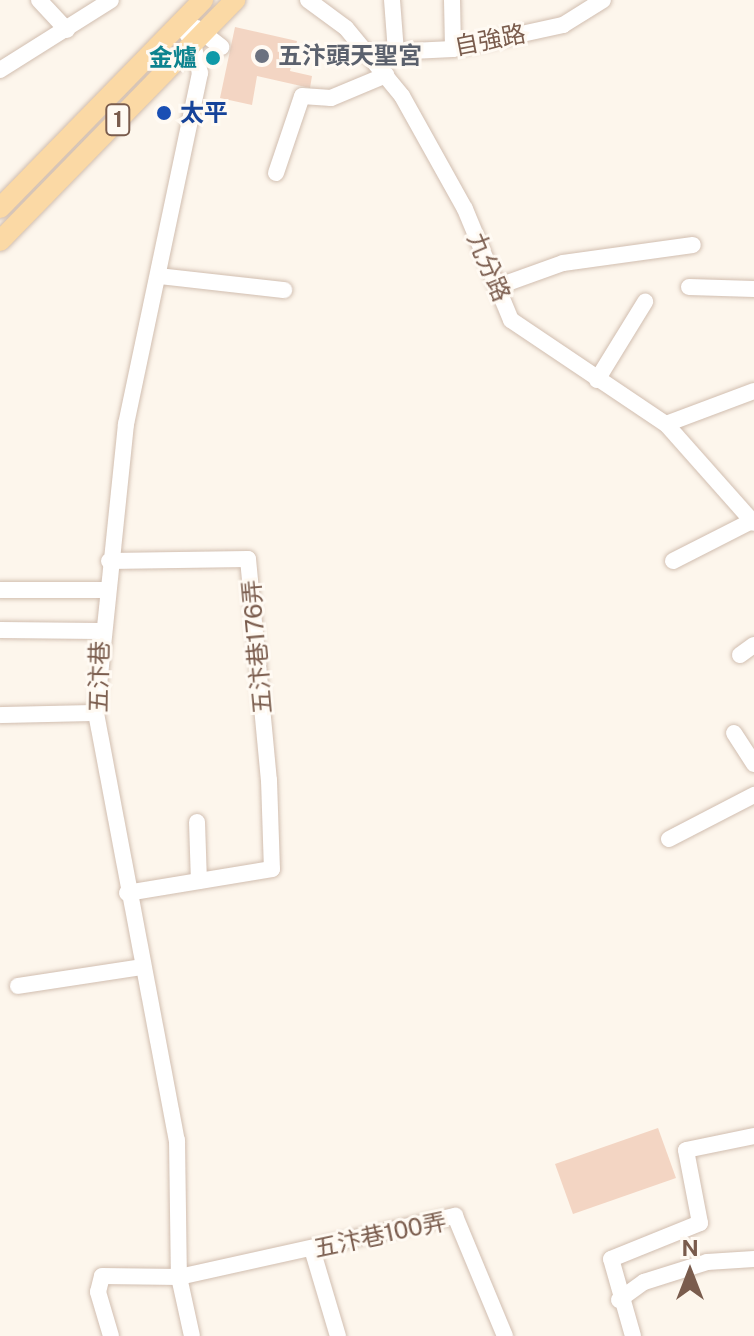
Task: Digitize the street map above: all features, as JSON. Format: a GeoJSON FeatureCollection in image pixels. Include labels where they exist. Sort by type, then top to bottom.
{"type":"FeatureCollection","features":[{"type":"Feature","properties":{"kind":"main road","name":"1"},"geometry":{"type":"LineString","coordinates":[[0,208],[203,0]]}},
{"type":"Feature","properties":{"kind":"main road","name":"1"},"geometry":{"type":"LineString","coordinates":[[0,241],[235,0]]}},
{"type":"Feature","properties":{"kind":"street"},"geometry":{"type":"LineString","coordinates":[[39,0],[67,30]]}},
{"type":"Feature","properties":{"kind":"street"},"geometry":{"type":"LineString","coordinates":[[0,70],[110,0]]}},
{"type":"Feature","properties":{"kind":"street","name":"九分路"},"geometry":{"type":"LineString","coordinates":[[308,0],[370,53],[435,148],[499,286],[511,320],[666,424],[751,518]]}},
{"type":"Feature","properties":{"kind":"street"},"geometry":{"type":"LineString","coordinates":[[392,0],[396,52]]}},
{"type":"Feature","properties":{"kind":"street"},"geometry":{"type":"LineString","coordinates":[[452,0],[453,49]]}},
{"type":"Feature","properties":{"kind":"street","name":"自強路"},"geometry":{"type":"LineString","coordinates":[[370,53],[453,49],[563,25],[603,0]]}},
{"type":"Feature","properties":{"kind":"street","name":"五汴巷"},"geometry":{"type":"LineString","coordinates":[[180,23],[200,37],[202,72],[126,424],[100,631],[96,713],[127,893],[177,1140],[179,1277],[192,1336]]}},
{"type":"Feature","properties":{"kind":"street"},"geometry":{"type":"LineString","coordinates":[[200,37],[221,47]]}},
{"type":"Feature","properties":{"kind":"street"},"geometry":{"type":"LineString","coordinates":[[276,173],[302,96],[331,98],[386,75]]}},
{"type":"Feature","properties":{"kind":"street"},"geometry":{"type":"LineString","coordinates":[[499,286],[563,263],[693,245]]}},
{"type":"Feature","properties":{"kind":"street"},"geometry":{"type":"LineString","coordinates":[[159,276],[284,290]]}},
{"type":"Feature","properties":{"kind":"street"},"geometry":{"type":"LineString","coordinates":[[689,287],[754,289]]}},
{"type":"Feature","properties":{"kind":"street"},"geometry":{"type":"LineString","coordinates":[[597,380],[645,302]]}},
{"type":"Feature","properties":{"kind":"street"},"geometry":{"type":"LineString","coordinates":[[666,424],[754,391]]}},
{"type":"Feature","properties":{"kind":"street"},"geometry":{"type":"LineString","coordinates":[[673,561],[751,518]]}},
{"type":"Feature","properties":{"kind":"street","name":"五汴巷176弄"},"geometry":{"type":"LineString","coordinates":[[109,561],[248,559],[269,780],[272,869],[199,881]]}},
{"type":"Feature","properties":{"kind":"street"},"geometry":{"type":"LineString","coordinates":[[0,590],[105,590]]}},
{"type":"Feature","properties":{"kind":"street"},"geometry":{"type":"LineString","coordinates":[[0,630],[100,631]]}},
{"type":"Feature","properties":{"kind":"street"},"geometry":{"type":"LineString","coordinates":[[0,715],[96,713]]}},
{"type":"Feature","properties":{"kind":"street"},"geometry":{"type":"LineString","coordinates":[[734,733],[754,764]]}},
{"type":"Feature","properties":{"kind":"street"},"geometry":{"type":"LineString","coordinates":[[669,839],[754,795]]}},
{"type":"Feature","properties":{"kind":"street"},"geometry":{"type":"LineString","coordinates":[[127,893],[199,881],[197,822]]}},
{"type":"Feature","properties":{"kind":"street"},"geometry":{"type":"LineString","coordinates":[[18,986],[142,967]]}},
{"type":"Feature","properties":{"kind":"street"},"geometry":{"type":"LineString","coordinates":[[633,1336],[619,1300],[611,1259],[700,1223],[686,1150],[754,1136]]}},
{"type":"Feature","properties":{"kind":"street","name":"五汴巷100弄"},"geometry":{"type":"LineString","coordinates":[[111,1336],[98,1292],[102,1276],[179,1277],[455,1216],[505,1336]]}},
{"type":"Feature","properties":{"kind":"street"},"geometry":{"type":"LineString","coordinates":[[312,1249],[338,1336]]}},
{"type":"Feature","properties":{"kind":"street"},"geometry":{"type":"LineString","coordinates":[[619,1300],[644,1282],[707,1262],[754,1259]]}},
{"type":"Feature","properties":{"kind":"building"},"geometry":{"type":"Polygon","coordinates":[[[235,27],[297,41],[290,71],[312,76],[310,88],[257,76],[252,105],[220,98],[235,27]]]}},
{"type":"Feature","properties":{"kind":"building"},"geometry":{"type":"Polygon","coordinates":[[[658,1128],[676,1178],[573,1214],[555,1164],[658,1128]]]}},
{"type":"Feature","properties":{"kind":"place","name":"五汴頭天聖宮"},"geometry":{"type":"Point","coordinates":[262,56]}},
{"type":"Feature","properties":{"kind":"place","name":"金爐"},"geometry":{"type":"Point","coordinates":[213,58]}},
{"type":"Feature","properties":{"kind":"place","name":"太平"},"geometry":{"type":"Point","coordinates":[164,113]}}]}
